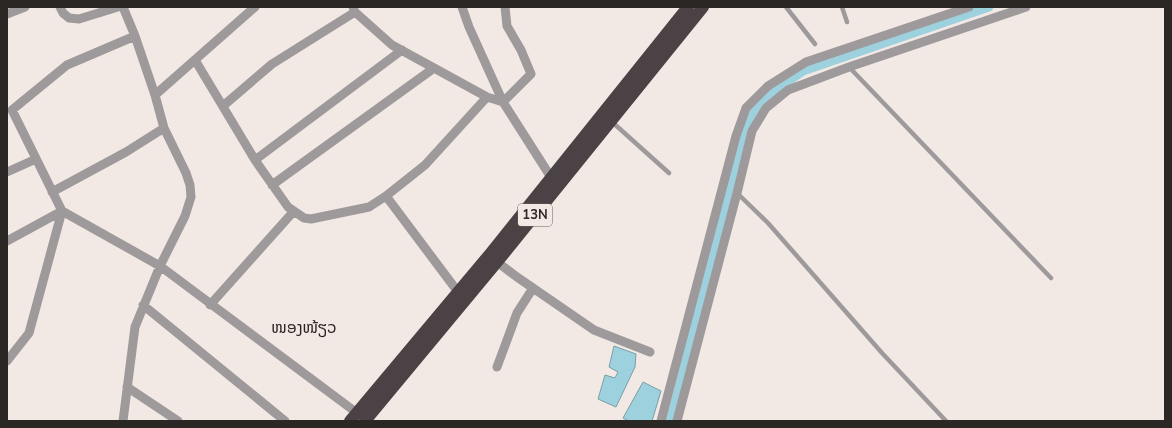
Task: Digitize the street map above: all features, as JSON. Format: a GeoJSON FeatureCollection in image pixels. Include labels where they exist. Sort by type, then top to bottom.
{"type":"FeatureCollection","features":[{"type":"Feature","properties":{"kind":"highway","name":"13N"},"geometry":{"type":"LineString","coordinates":[[357,418],[498,262],[554,182],[688,7]]}},
{"type":"Feature","properties":{"kind":"highway","name":"13N"},"geometry":{"type":"LineString","coordinates":[[357,418],[494,248],[611,121],[703,7]]}},
{"type":"Feature","properties":{"kind":"street"},"geometry":{"type":"LineString","coordinates":[[7,14],[25,7]]}},
{"type":"Feature","properties":{"kind":"street"},"geometry":{"type":"LineString","coordinates":[[60,7],[63,13],[69,18],[78,19],[118,7]]}},
{"type":"Feature","properties":{"kind":"street"},"geometry":{"type":"LineString","coordinates":[[123,7],[135,36],[155,95],[164,128],[186,173],[190,185],[191,197],[185,216],[160,266],[135,327],[123,421]]}},
{"type":"Feature","properties":{"kind":"street"},"geometry":{"type":"LineString","coordinates":[[155,95],[255,7]]}},
{"type":"Feature","properties":{"kind":"street"},"geometry":{"type":"LineString","coordinates":[[462,7],[469,27],[502,102],[554,182]]}},
{"type":"Feature","properties":{"kind":"street"},"geometry":{"type":"LineString","coordinates":[[502,102],[531,74],[521,50],[507,26],[506,7]]}},
{"type":"Feature","properties":{"kind":"street"},"geometry":{"type":"LineString","coordinates":[[661,421],[736,136],[746,108],[768,86],[806,62],[969,7]]}},
{"type":"Feature","properties":{"kind":"street"},"geometry":{"type":"LineString","coordinates":[[677,421],[752,131],[766,108],[788,90],[849,67],[1026,7]]}},
{"type":"Feature","properties":{"kind":"street"},"geometry":{"type":"LineString","coordinates":[[223,106],[272,64],[354,10],[392,45],[487,98],[502,102]]}},
{"type":"Feature","properties":{"kind":"street"},"geometry":{"type":"LineString","coordinates":[[135,36],[67,65],[8,109],[36,159],[62,211],[160,266],[357,418]]}},
{"type":"Feature","properties":{"kind":"street"},"geometry":{"type":"LineString","coordinates":[[255,160],[402,50]]}},
{"type":"Feature","properties":{"kind":"street"},"geometry":{"type":"LineString","coordinates":[[195,60],[255,160],[288,207],[304,218],[311,219],[369,206],[386,196],[425,165],[487,98]]}},
{"type":"Feature","properties":{"kind":"street"},"geometry":{"type":"LineString","coordinates":[[272,185],[434,68]]}},
{"type":"Feature","properties":{"kind":"street"},"geometry":{"type":"LineString","coordinates":[[52,192],[126,152],[164,128]]}},
{"type":"Feature","properties":{"kind":"street"},"geometry":{"type":"LineString","coordinates":[[7,172],[36,159]]}},
{"type":"Feature","properties":{"kind":"street"},"geometry":{"type":"LineString","coordinates":[[386,196],[458,292]]}},
{"type":"Feature","properties":{"kind":"street"},"geometry":{"type":"LineString","coordinates":[[7,240],[62,211]]}},
{"type":"Feature","properties":{"kind":"street"},"geometry":{"type":"LineString","coordinates":[[7,361],[29,333],[62,211]]}},
{"type":"Feature","properties":{"kind":"street"},"geometry":{"type":"LineString","coordinates":[[210,305],[294,211]]}},
{"type":"Feature","properties":{"kind":"street"},"geometry":{"type":"LineString","coordinates":[[498,262],[594,330],[650,352]]}},
{"type":"Feature","properties":{"kind":"street"},"geometry":{"type":"LineString","coordinates":[[497,366],[518,313],[533,288]]}},
{"type":"Feature","properties":{"kind":"street"},"geometry":{"type":"LineString","coordinates":[[143,305],[285,421]]}},
{"type":"Feature","properties":{"kind":"street"},"geometry":{"type":"LineString","coordinates":[[127,387],[178,421]]}},
{"type":"Feature","properties":{"kind":"lane"},"geometry":{"type":"LineString","coordinates":[[786,7],[815,44]]}},
{"type":"Feature","properties":{"kind":"lane"},"geometry":{"type":"LineString","coordinates":[[842,7],[847,22]]}},
{"type":"Feature","properties":{"kind":"lane"},"geometry":{"type":"LineString","coordinates":[[849,67],[1052,278]]}},
{"type":"Feature","properties":{"kind":"lane"},"geometry":{"type":"LineString","coordinates":[[611,121],[669,173]]}},
{"type":"Feature","properties":{"kind":"lane"},"geometry":{"type":"LineString","coordinates":[[737,193],[768,223],[882,353],[946,421]]}},
{"type":"Feature","properties":{"kind":"water"},"geometry":{"type":"Polygon","coordinates":[[[614,346],[636,354],[635,367],[616,407],[598,399],[605,375],[615,378],[618,372],[609,367],[614,346]]]}},
{"type":"Feature","properties":{"kind":"water"},"geometry":{"type":"Polygon","coordinates":[[[643,382],[661,391],[652,421],[629,421],[623,418],[643,382]]]}},
{"type":"Feature","properties":{"kind":"waterway"},"geometry":{"type":"LineString","coordinates":[[670,421],[740,145],[754,112],[776,90],[803,71],[989,7]]}},
{"type":"Feature","properties":{"kind":"district","name":"ໜອງໜ້ຽວ"},"geometry":{"type":"Point","coordinates":[304,328]}}]}
